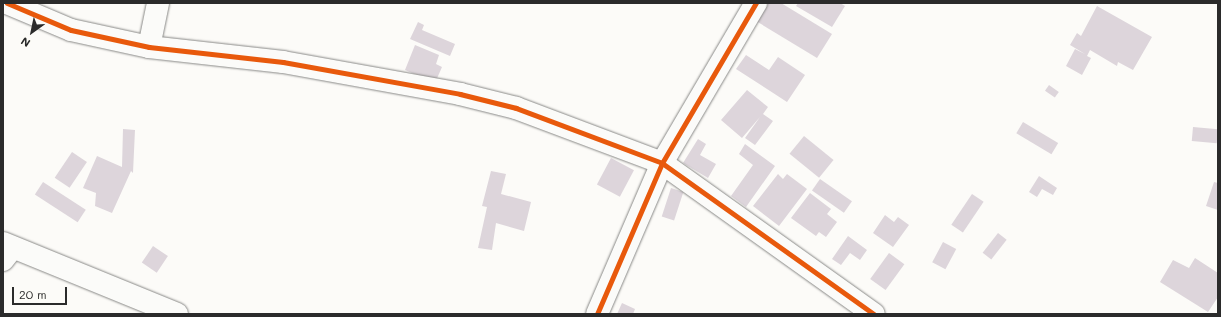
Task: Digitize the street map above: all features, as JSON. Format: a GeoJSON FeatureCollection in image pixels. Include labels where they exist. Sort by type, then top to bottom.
{"type":"FeatureCollection","features":[{"type":"Feature","properties":{"kind":"street"},"geometry":{"type":"LineString","coordinates":[[6,3],[71,30],[149,47],[283,62],[460,94],[516,108],[662,163],[874,314]]}},
{"type":"Feature","properties":{"kind":"street"},"geometry":{"type":"LineString","coordinates":[[149,47],[158,3]]}},
{"type":"Feature","properties":{"kind":"street"},"geometry":{"type":"LineString","coordinates":[[598,314],[662,163],[756,3]]}},
{"type":"Feature","properties":{"kind":"street"},"geometry":{"type":"LineString","coordinates":[[6,250],[176,314]]}},
{"type":"Feature","properties":{"kind":"building"},"geometry":{"type":"Polygon","coordinates":[[[767,3],[781,3],[832,34],[817,58],[756,21],[767,3]]]}},
{"type":"Feature","properties":{"kind":"building"},"geometry":{"type":"Polygon","coordinates":[[[798,3],[840,3],[845,6],[832,27],[796,6],[798,3]]]}},
{"type":"Feature","properties":{"kind":"building"},"geometry":{"type":"Polygon","coordinates":[[[1097,6],[1152,37],[1133,70],[1118,62],[1117,66],[1090,50],[1087,56],[1091,58],[1082,75],[1066,66],[1075,49],[1085,54],[1070,45],[1077,33],[1081,36],[1097,6]]]}},
{"type":"Feature","properties":{"kind":"building"},"geometry":{"type":"Polygon","coordinates":[[[418,22],[424,25],[422,30],[455,44],[450,56],[410,39],[418,22]]]}},
{"type":"Feature","properties":{"kind":"building"},"geometry":{"type":"Polygon","coordinates":[[[415,45],[439,55],[436,64],[442,67],[435,83],[405,70],[415,45]]]}},
{"type":"Feature","properties":{"kind":"building"},"geometry":{"type":"Polygon","coordinates":[[[746,55],[769,70],[778,57],[805,75],[787,102],[736,69],[746,55]]]}},
{"type":"Feature","properties":{"kind":"building"},"geometry":{"type":"Polygon","coordinates":[[[1049,85],[1059,92],[1055,98],[1045,91],[1049,85]]]}},
{"type":"Feature","properties":{"kind":"building"},"geometry":{"type":"Polygon","coordinates":[[[747,90],[768,107],[763,114],[773,121],[755,145],[745,138],[760,117],[742,138],[721,120],[747,90]]]}},
{"type":"Feature","properties":{"kind":"building"},"geometry":{"type":"Polygon","coordinates":[[[1023,122],[1058,143],[1051,154],[1016,133],[1023,122]]]}},
{"type":"Feature","properties":{"kind":"building"},"geometry":{"type":"Polygon","coordinates":[[[1193,127],[1218,129],[1217,143],[1192,141],[1193,127]]]}},
{"type":"Feature","properties":{"kind":"building"},"geometry":{"type":"Polygon","coordinates":[[[123,129],[135,130],[133,173],[131,171],[112,213],[95,206],[96,193],[83,188],[97,156],[122,167],[123,129]]]}},
{"type":"Feature","properties":{"kind":"building"},"geometry":{"type":"Polygon","coordinates":[[[804,136],[834,160],[819,178],[790,154],[804,136]]]}},
{"type":"Feature","properties":{"kind":"building"},"geometry":{"type":"Polygon","coordinates":[[[698,139],[706,144],[700,155],[716,164],[708,178],[683,163],[698,139]]]}},
{"type":"Feature","properties":{"kind":"building"},"geometry":{"type":"Polygon","coordinates":[[[745,144],[775,166],[746,207],[731,196],[753,165],[739,154],[745,144]]]}},
{"type":"Feature","properties":{"kind":"building"},"geometry":{"type":"Polygon","coordinates":[[[72,152],[87,162],[70,188],[55,178],[72,152]]]}},
{"type":"Feature","properties":{"kind":"building"},"geometry":{"type":"Polygon","coordinates":[[[611,158],[634,170],[620,197],[597,184],[611,158]]]}},
{"type":"Feature","properties":{"kind":"building"},"geometry":{"type":"Polygon","coordinates":[[[491,171],[506,174],[501,194],[531,202],[524,231],[496,223],[492,250],[478,248],[487,207],[482,206],[491,171]]]}},
{"type":"Feature","properties":{"kind":"building"},"geometry":{"type":"Polygon","coordinates":[[[778,174],[783,179],[787,174],[807,189],[779,226],[753,206],[778,174]]]}},
{"type":"Feature","properties":{"kind":"building"},"geometry":{"type":"Polygon","coordinates":[[[1039,176],[1057,188],[1053,195],[1042,189],[1037,197],[1029,192],[1039,176]]]}},
{"type":"Feature","properties":{"kind":"building"},"geometry":{"type":"Polygon","coordinates":[[[820,179],[852,201],[844,213],[812,190],[820,179]]]}},
{"type":"Feature","properties":{"kind":"building"},"geometry":{"type":"Polygon","coordinates":[[[43,182],[86,210],[78,222],[35,195],[43,182]]]}},
{"type":"Feature","properties":{"kind":"building"},"geometry":{"type":"Polygon","coordinates":[[[1214,182],[1218,183],[1218,210],[1206,206],[1214,182]]]}},
{"type":"Feature","properties":{"kind":"building"},"geometry":{"type":"Polygon","coordinates":[[[671,188],[683,192],[674,221],[662,217],[671,188]]]}},
{"type":"Feature","properties":{"kind":"building"},"geometry":{"type":"Polygon","coordinates":[[[810,193],[831,209],[827,214],[837,222],[826,237],[819,232],[816,236],[791,218],[810,193]]]}},
{"type":"Feature","properties":{"kind":"building"},"geometry":{"type":"Polygon","coordinates":[[[972,194],[984,202],[963,233],[951,225],[972,194]]]}},
{"type":"Feature","properties":{"kind":"building"},"geometry":{"type":"Polygon","coordinates":[[[885,215],[894,222],[898,217],[909,225],[893,247],[873,233],[885,215]]]}},
{"type":"Feature","properties":{"kind":"building"},"geometry":{"type":"Polygon","coordinates":[[[998,233],[1007,240],[991,259],[983,253],[998,233]]]}},
{"type":"Feature","properties":{"kind":"building"},"geometry":{"type":"Polygon","coordinates":[[[848,236],[867,250],[860,260],[850,253],[841,265],[832,259],[848,236]]]}},
{"type":"Feature","properties":{"kind":"building"},"geometry":{"type":"Polygon","coordinates":[[[943,242],[956,249],[945,269],[932,262],[943,242]]]}},
{"type":"Feature","properties":{"kind":"building"},"geometry":{"type":"Polygon","coordinates":[[[153,246],[168,256],[157,273],[142,263],[153,246]]]}},
{"type":"Feature","properties":{"kind":"building"},"geometry":{"type":"Polygon","coordinates":[[[889,253],[904,264],[886,290],[870,279],[889,253]]]}},
{"type":"Feature","properties":{"kind":"building"},"geometry":{"type":"Polygon","coordinates":[[[1195,258],[1218,273],[1218,297],[1208,312],[1160,282],[1173,260],[1189,268],[1195,258]]]}},
{"type":"Feature","properties":{"kind":"building"},"geometry":{"type":"Polygon","coordinates":[[[622,303],[635,309],[633,314],[617,314],[622,303]]]}},
{"type":"Feature","properties":{"kind":"cycle path"},"geometry":{"type":"LineString","coordinates":[[7,3],[71,30],[149,47],[283,62],[460,94],[516,108],[662,163],[874,314]]}},
{"type":"Feature","properties":{"kind":"cycle path"},"geometry":{"type":"LineString","coordinates":[[597,314],[662,163],[756,3]]}}]}
